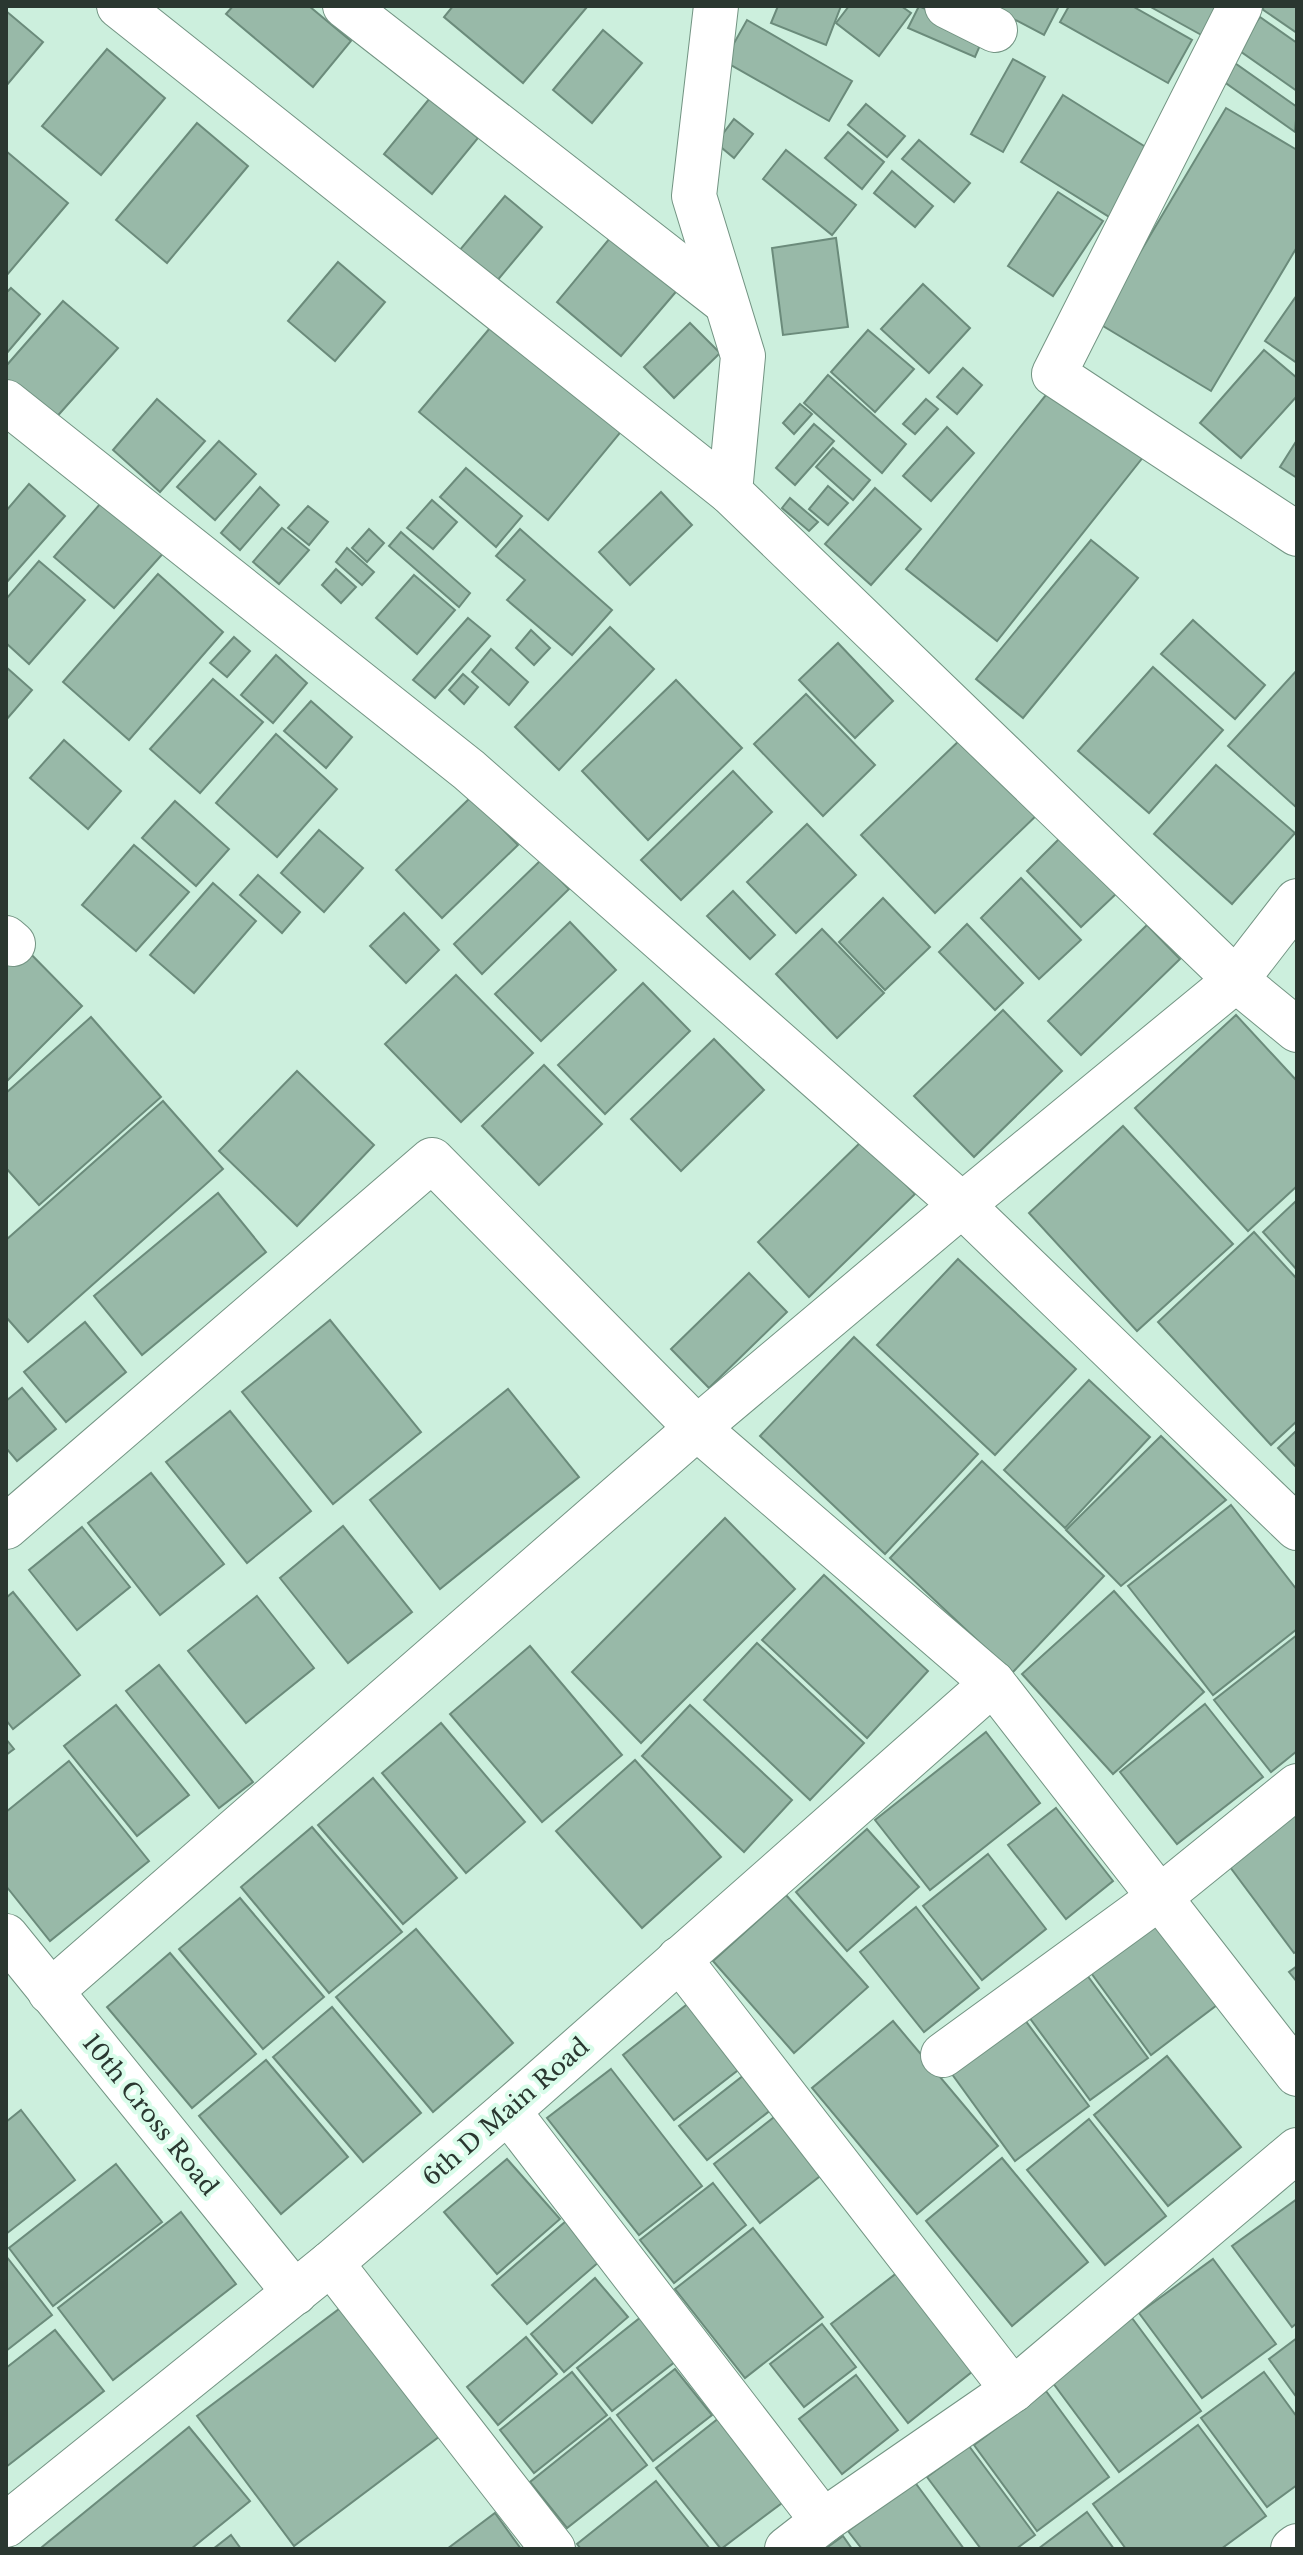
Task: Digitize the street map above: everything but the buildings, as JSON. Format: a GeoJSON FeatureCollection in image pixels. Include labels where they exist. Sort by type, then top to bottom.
{"type":"FeatureCollection","features":[{"type":"Feature","properties":{"kind":"street"},"geometry":{"type":"LineString","coordinates":[[119,6],[730,492],[1236,980],[1297,1030]]}},
{"type":"Feature","properties":{"kind":"street"},"geometry":{"type":"LineString","coordinates":[[345,6],[725,302]]}},
{"type":"Feature","properties":{"kind":"street"},"geometry":{"type":"LineString","coordinates":[[716,6],[694,196],[743,356],[730,492]]}},
{"type":"Feature","properties":{"kind":"street"},"geometry":{"type":"LineString","coordinates":[[947,6],[995,30]]}},
{"type":"Feature","properties":{"kind":"street"},"geometry":{"type":"LineString","coordinates":[[1240,6],[1054,374],[1297,534]]}},
{"type":"Feature","properties":{"kind":"street"},"geometry":{"type":"LineString","coordinates":[[6,404],[469,770],[962,1205],[1297,1528]]}},
{"type":"Feature","properties":{"kind":"street"},"geometry":{"type":"LineString","coordinates":[[50,1992],[697,1428],[1236,980],[1297,901]]}},
{"type":"Feature","properties":{"kind":"street"},"geometry":{"type":"LineString","coordinates":[[6,1527],[432,1160],[697,1428],[993,1683],[1297,2074]]}},
{"type":"Feature","properties":{"kind":"street","name":"6th D Main Road"},"geometry":{"type":"LineString","coordinates":[[6,2525],[331,2263],[993,1683]]}},
{"type":"Feature","properties":{"kind":"street"},"geometry":{"type":"LineString","coordinates":[[943,2055],[1160,1897],[1297,1786]]}},
{"type":"Feature","properties":{"kind":"street","name":"10th Cross Road"},"geometry":{"type":"LineString","coordinates":[[6,1936],[295,2293]]}},
{"type":"Feature","properties":{"kind":"street"},"geometry":{"type":"LineString","coordinates":[[679,1959],[1013,2390]]}},
{"type":"Feature","properties":{"kind":"street"},"geometry":{"type":"LineString","coordinates":[[508,2111],[823,2521]]}},
{"type":"Feature","properties":{"kind":"street"},"geometry":{"type":"LineString","coordinates":[[787,2549],[1013,2390],[1297,2150]]}},
{"type":"Feature","properties":{"kind":"street"},"geometry":{"type":"LineString","coordinates":[[331,2263],[553,2549]]}}]}
